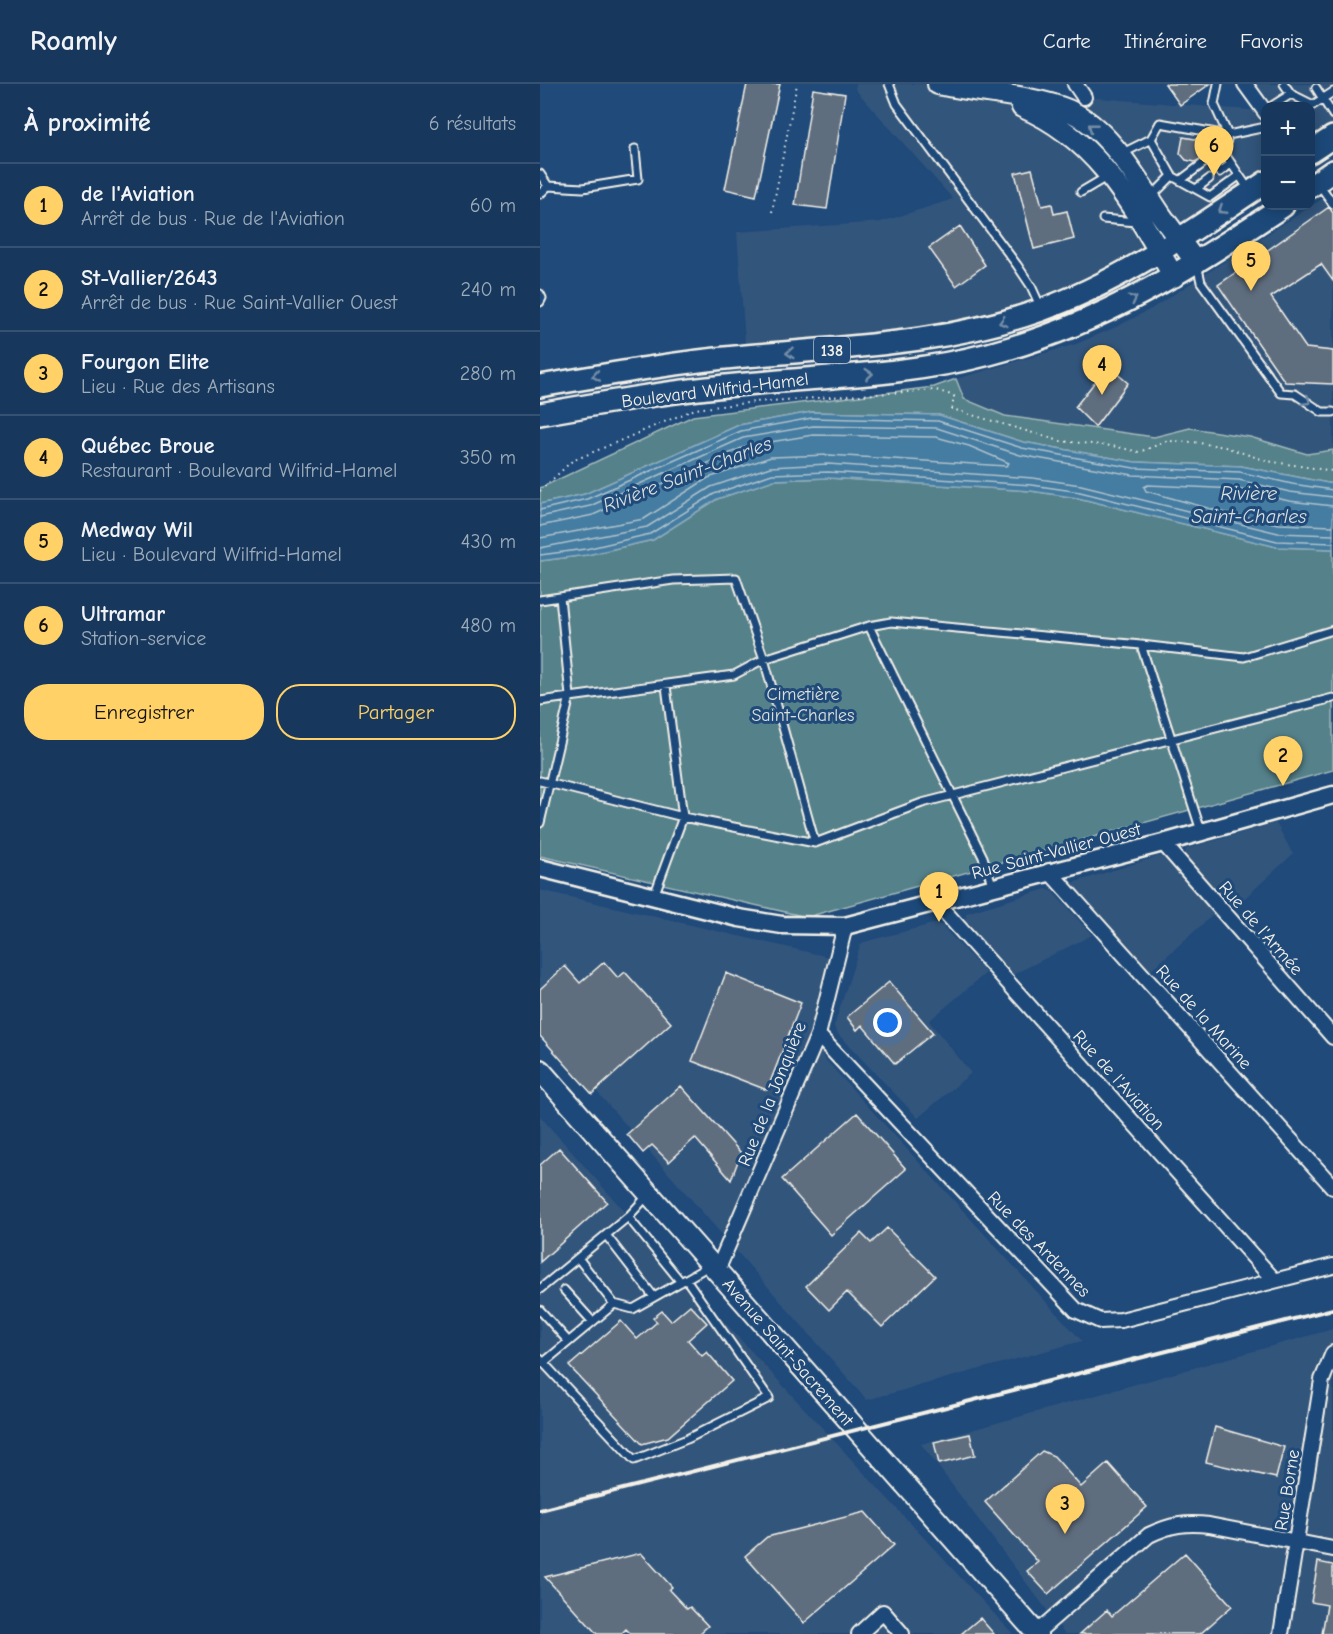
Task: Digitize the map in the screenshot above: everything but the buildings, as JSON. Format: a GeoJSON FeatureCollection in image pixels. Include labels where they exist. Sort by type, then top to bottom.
{"type":"FeatureCollection","features":[{"type":"Feature","properties":{"kind":"main road"},"geometry":{"type":"LineString","coordinates":[[938,84],[1045,103],[1068,111],[1103,136],[1196,262]]}},
{"type":"Feature","properties":{"kind":"main road"},"geometry":{"type":"LineString","coordinates":[[980,93],[1016,105],[1054,123],[1092,152],[1110,174],[1142,222],[1174,277]]}},
{"type":"Feature","properties":{"kind":"main road"},"geometry":{"type":"LineString","coordinates":[[1315,149],[1333,137]]}},
{"type":"Feature","properties":{"kind":"main road","name":"Boulevard Wilfrid-Hamel"},"geometry":{"type":"LineString","coordinates":[[540,386],[667,364],[916,341],[995,324],[1042,310],[1115,276],[1179,239],[1252,183]]}},
{"type":"Feature","properties":{"kind":"main road","name":"Boulevard Wilfrid-Hamel"},"geometry":{"type":"LineString","coordinates":[[540,414],[680,391],[888,373],[952,363],[990,354],[1072,327],[1174,277],[1277,210]]}},
{"type":"Feature","properties":{"kind":"main road","name":"Avenue Saint-Sacrement"},"geometry":{"type":"LineString","coordinates":[[540,1070],[1036,1634]]}},
{"type":"Feature","properties":{"kind":"street"},"geometry":{"type":"LineString","coordinates":[[1075,84],[1084,98]]}},
{"type":"Feature","properties":{"kind":"street"},"geometry":{"type":"LineString","coordinates":[[1245,84],[1261,103]]}},
{"type":"Feature","properties":{"kind":"street","name":"Rue Saint-Vallier Ouest"},"geometry":{"type":"LineString","coordinates":[[540,868],[740,918],[782,925],[845,926],[1163,843],[1333,795]]}},
{"type":"Feature","properties":{"kind":"street","name":"Rue de l'Armée"},"geometry":{"type":"LineString","coordinates":[[1163,843],[1333,1037]]}},
{"type":"Feature","properties":{"kind":"street","name":"Rue de la Marine"},"geometry":{"type":"LineString","coordinates":[[1048,872],[1333,1187]]}},
{"type":"Feature","properties":{"kind":"street","name":"Rue de l'Aviation"},"geometry":{"type":"LineString","coordinates":[[937,903],[1274,1280]]}},
{"type":"Feature","properties":{"kind":"street","name":"Rue de la Jonquière"},"geometry":{"type":"LineString","coordinates":[[714,1268],[818,1035],[845,926]]}},
{"type":"Feature","properties":{"kind":"street","name":"Rue des Ardennes"},"geometry":{"type":"LineString","coordinates":[[818,1035],[1076,1310],[1086,1317],[1100,1321],[1121,1320],[1173,1309],[1333,1266]]}},
{"type":"Feature","properties":{"kind":"street","name":"Rue Borne"},"geometry":{"type":"LineString","coordinates":[[1281,1634],[1322,1380],[1333,1353]]}},
{"type":"Feature","properties":{"kind":"street"},"geometry":{"type":"LineString","coordinates":[[1036,1634],[1149,1535],[1171,1525],[1190,1522],[1333,1549]]}},
{"type":"Feature","properties":{"kind":"street"},"geometry":{"type":"LineString","coordinates":[[859,1634],[883,1612],[902,1634]]}},
{"type":"Feature","properties":{"kind":"lane"},"geometry":{"type":"LineString","coordinates":[[889,84],[897,104],[1017,265],[1031,286],[1042,310]]}},
{"type":"Feature","properties":{"kind":"lane"},"geometry":{"type":"LineString","coordinates":[[1150,139],[1172,176],[1210,197],[1252,183],[1231,164],[1224,153],[1228,135],[1214,104],[1218,84]]}},
{"type":"Feature","properties":{"kind":"lane"},"geometry":{"type":"LineString","coordinates":[[1284,84],[1291,94],[1313,105],[1333,92]]}},
{"type":"Feature","properties":{"kind":"lane"},"geometry":{"type":"LineString","coordinates":[[1316,88],[1333,115]]}},
{"type":"Feature","properties":{"kind":"lane"},"geometry":{"type":"LineString","coordinates":[[1279,102],[1291,94]]}},
{"type":"Feature","properties":{"kind":"lane"},"geometry":{"type":"LineString","coordinates":[[1119,155],[1150,139],[1160,123],[1228,135],[1261,128]]}},
{"type":"Feature","properties":{"kind":"lane"},"geometry":{"type":"LineString","coordinates":[[540,194],[548,186],[583,188],[638,179],[635,149]]}},
{"type":"Feature","properties":{"kind":"lane"},"geometry":{"type":"LineString","coordinates":[[1181,180],[1204,162],[1224,153]]}},
{"type":"Feature","properties":{"kind":"lane"},"geometry":{"type":"LineString","coordinates":[[1220,172],[1231,164]]}},
{"type":"Feature","properties":{"kind":"lane"},"geometry":{"type":"LineString","coordinates":[[540,174],[548,186]]}},
{"type":"Feature","properties":{"kind":"lane"},"geometry":{"type":"LineString","coordinates":[[1081,192],[1110,174]]}},
{"type":"Feature","properties":{"kind":"lane"},"geometry":{"type":"LineString","coordinates":[[1149,198],[1172,176]]}},
{"type":"Feature","properties":{"kind":"lane"},"geometry":{"type":"LineString","coordinates":[[1196,189],[1209,180]]}},
{"type":"Feature","properties":{"kind":"lane"},"geometry":{"type":"LineString","coordinates":[[1320,180],[1333,204]]}},
{"type":"Feature","properties":{"kind":"lane"},"geometry":{"type":"LineString","coordinates":[[1102,219],[1142,222]]}},
{"type":"Feature","properties":{"kind":"lane"},"geometry":{"type":"LineString","coordinates":[[1196,262],[1201,282],[1281,393],[1295,394],[1322,411],[1333,412]]}},
{"type":"Feature","properties":{"kind":"lane"},"geometry":{"type":"LineString","coordinates":[[540,294],[542,298],[540,302]]}},
{"type":"Feature","properties":{"kind":"lane"},"geometry":{"type":"LineString","coordinates":[[540,600],[673,580],[736,578],[764,658],[815,843]]}},
{"type":"Feature","properties":{"kind":"lane"},"geometry":{"type":"LineString","coordinates":[[540,823],[570,696],[560,597]]}},
{"type":"Feature","properties":{"kind":"lane"},"geometry":{"type":"LineString","coordinates":[[540,701],[666,686],[734,675],[764,658],[869,626],[891,622],[1244,657],[1333,630]]}},
{"type":"Feature","properties":{"kind":"lane"},"geometry":{"type":"LineString","coordinates":[[869,626],[983,856],[993,887]]}},
{"type":"Feature","properties":{"kind":"lane"},"geometry":{"type":"LineString","coordinates":[[1141,645],[1201,832]]}},
{"type":"Feature","properties":{"kind":"lane"},"geometry":{"type":"LineString","coordinates":[[654,896],[683,817],[666,686]]}},
{"type":"Feature","properties":{"kind":"lane"},"geometry":{"type":"LineString","coordinates":[[540,781],[683,817],[815,843],[951,795],[1333,698]]}},
{"type":"Feature","properties":{"kind":"lane"},"geometry":{"type":"LineString","coordinates":[[540,1289],[628,1217],[649,1194]]}},
{"type":"Feature","properties":{"kind":"lane"},"geometry":{"type":"LineString","coordinates":[[614,1304],[542,1361],[634,1460],[687,1440],[769,1398],[683,1281],[628,1217]]}},
{"type":"Feature","properties":{"kind":"lane"},"geometry":{"type":"LineString","coordinates":[[606,1235],[654,1298]]}},
{"type":"Feature","properties":{"kind":"lane"},"geometry":{"type":"LineString","coordinates":[[578,1258],[614,1304],[633,1309],[683,1281],[714,1268]]}},
{"type":"Feature","properties":{"kind":"lane"},"geometry":{"type":"LineString","coordinates":[[564,1290],[592,1321]]}},
{"type":"Feature","properties":{"kind":"lane"},"geometry":{"type":"LineString","coordinates":[[540,1310],[568,1341]]}},
{"type":"Feature","properties":{"kind":"path"},"geometry":{"type":"LineString","coordinates":[[772,212],[797,84]]}},
{"type":"Feature","properties":{"kind":"path"},"geometry":{"type":"LineString","coordinates":[[540,491],[572,461],[695,409],[755,402],[936,390],[954,396],[952,409],[1060,441],[1113,446],[1139,452],[1168,441],[1192,442],[1225,447],[1267,461],[1333,471]]}},
{"type":"Feature","properties":{"kind":"shaded area"},"geometry":{"type":"Polygon","coordinates":[[[856,84],[938,84],[1047,106],[1084,97],[1261,111],[1261,184],[1042,310],[746,356],[737,232],[881,222],[953,199],[855,89],[856,84]]]}},
{"type":"Feature","properties":{"kind":"shaded area"},"geometry":{"type":"Polygon","coordinates":[[[1245,84],[1333,84],[1333,136],[1315,149],[1315,102],[1261,102],[1261,108],[1245,84]]]}},
{"type":"Feature","properties":{"kind":"shaded area"},"geometry":{"type":"Polygon","coordinates":[[[1333,192],[1333,450],[1307,454],[1154,437],[1005,416],[964,399],[956,379],[1076,344],[1116,327],[1151,309],[1305,210],[1315,210],[1315,204],[1333,192]]]}},
{"type":"Feature","properties":{"kind":"shaded area"},"geometry":{"type":"Polygon","coordinates":[[[1276,823],[1293,854],[1233,909],[1185,856],[1186,849],[1276,823]]]}},
{"type":"Feature","properties":{"kind":"shaded area"},"geometry":{"type":"Polygon","coordinates":[[[1159,856],[1164,857],[1215,913],[1149,972],[1069,884],[1159,856]]]}},
{"type":"Feature","properties":{"kind":"shaded area"},"geometry":{"type":"Polygon","coordinates":[[[1046,889],[1052,891],[1092,935],[1010,976],[965,925],[966,913],[1046,889]]]}},
{"type":"Feature","properties":{"kind":"shaded area"},"geometry":{"type":"Polygon","coordinates":[[[540,890],[829,957],[823,1057],[1082,1341],[867,1400],[540,1027],[540,890]]]}},
{"type":"Feature","properties":{"kind":"shaded area"},"geometry":{"type":"Polygon","coordinates":[[[936,923],[941,925],[986,973],[929,1021],[971,1073],[918,1118],[836,1032],[834,1026],[860,946],[864,942],[936,923]]]}},
{"type":"Feature","properties":{"kind":"shaded area"},"geometry":{"type":"Polygon","coordinates":[[[540,1116],[679,1273],[1013,1634],[540,1634],[540,1116]]]}},
{"type":"Feature","properties":{"kind":"shaded area"},"geometry":{"type":"Polygon","coordinates":[[[1333,1329],[1333,1634],[1065,1634],[921,1444],[1333,1329]]]}},
{"type":"Feature","properties":{"kind":"green space"},"geometry":{"type":"Polygon","coordinates":[[[956,379],[964,399],[1005,416],[1154,437],[1190,428],[1250,437],[1307,454],[1333,450],[1333,484],[1241,466],[1135,462],[1023,442],[939,415],[812,412],[739,425],[585,494],[540,504],[540,488],[693,416],[934,387],[956,379]]]}},
{"type":"Feature","properties":{"kind":"green space","name":"Cimetière Saint-Charles"},"geometry":{"type":"Polygon","coordinates":[[[828,478],[1031,491],[1078,498],[1277,547],[1333,549],[1333,770],[807,917],[540,856],[540,561],[587,555],[653,540],[717,499],[774,480],[828,478]]]}},
{"type":"Feature","properties":{"kind":"water","name":"Rivière Saint-Charles"},"geometry":{"type":"Polygon","coordinates":[[[812,412],[939,415],[1023,442],[1135,462],[1241,466],[1333,484],[1333,549],[1277,547],[1078,498],[1031,491],[828,478],[774,480],[717,499],[653,540],[587,555],[540,561],[540,504],[585,494],[739,425],[812,412]]]}},
{"type":"Feature","properties":{"kind":"railway"},"geometry":{"type":"LineString","coordinates":[[540,1510],[1333,1309]]}},
{"type":"Feature","properties":{"kind":"place","name":"Ultramar"},"geometry":{"type":"Point","coordinates":[1214,176]}},
{"type":"Feature","properties":{"kind":"place","name":"Medway Wil"},"geometry":{"type":"Point","coordinates":[1251,291]}},
{"type":"Feature","properties":{"kind":"place","name":"Québec Broue"},"geometry":{"type":"Point","coordinates":[1102,395]}},
{"type":"Feature","properties":{"kind":"place","name":"St-Vallier/2643"},"geometry":{"type":"Point","coordinates":[1283,786]}},
{"type":"Feature","properties":{"kind":"place","name":"de l'Aviation"},"geometry":{"type":"Point","coordinates":[939,922]}},
{"type":"Feature","properties":{"kind":"place","name":"Fourgon Elite"},"geometry":{"type":"Point","coordinates":[1065,1534]}}]}
